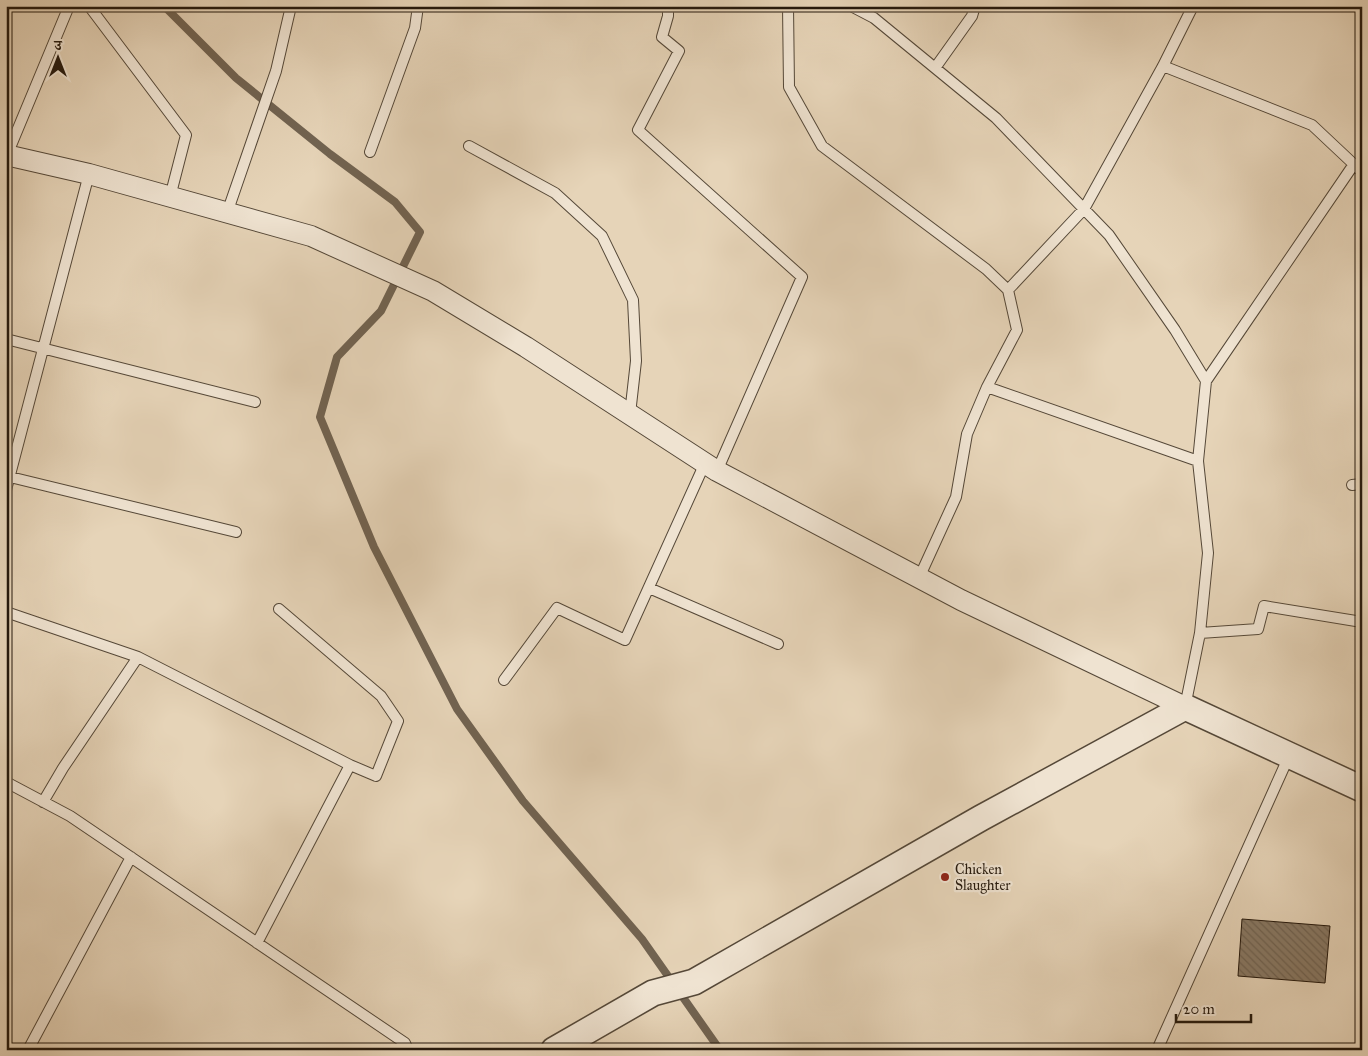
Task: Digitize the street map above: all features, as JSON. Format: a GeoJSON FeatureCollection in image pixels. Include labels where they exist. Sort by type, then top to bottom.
{"type":"FeatureCollection","features":[{"type":"Feature","properties":{"kind":"street"},"geometry":{"type":"LineString","coordinates":[[6,155],[89,174],[311,236],[433,291],[526,347],[711,467],[970,604],[1362,789]]}},
{"type":"Feature","properties":{"kind":"street"},"geometry":{"type":"LineString","coordinates":[[554,1050],[653,993],[694,982],[972,822],[1185,707]]}},
{"type":"Feature","properties":{"kind":"lane"},"geometry":{"type":"LineString","coordinates":[[6,155],[69,6]]}},
{"type":"Feature","properties":{"kind":"lane"},"geometry":{"type":"LineString","coordinates":[[89,6],[186,135],[170,196]]}},
{"type":"Feature","properties":{"kind":"lane"},"geometry":{"type":"LineString","coordinates":[[227,213],[276,71],[291,6]]}},
{"type":"Feature","properties":{"kind":"lane"},"geometry":{"type":"LineString","coordinates":[[370,152],[415,28],[418,6]]}},
{"type":"Feature","properties":{"kind":"lane"},"geometry":{"type":"LineString","coordinates":[[504,680],[558,608],[625,640],[802,277],[638,130],[679,51],[662,37],[668,16],[668,6]]}},
{"type":"Feature","properties":{"kind":"lane"},"geometry":{"type":"LineString","coordinates":[[788,6],[789,87],[822,146],[986,269],[1008,290],[1017,330],[987,387],[967,434],[956,497],[919,578]]}},
{"type":"Feature","properties":{"kind":"lane"},"geometry":{"type":"LineString","coordinates":[[851,6],[874,18],[996,118],[1084,208],[1109,235],[1175,330],[1206,381]]}},
{"type":"Feature","properties":{"kind":"lane"},"geometry":{"type":"LineString","coordinates":[[935,68],[972,16],[975,6]]}},
{"type":"Feature","properties":{"kind":"lane"},"geometry":{"type":"LineString","coordinates":[[1008,290],[1084,208],[1164,66],[1193,6]]}},
{"type":"Feature","properties":{"kind":"lane"},"geometry":{"type":"LineString","coordinates":[[1164,66],[1312,126],[1362,172]]}},
{"type":"Feature","properties":{"kind":"lane"},"geometry":{"type":"LineString","coordinates":[[469,146],[555,193],[602,236],[633,300],[636,362],[630,414]]}},
{"type":"Feature","properties":{"kind":"lane"},"geometry":{"type":"LineString","coordinates":[[1185,707],[1200,633],[1208,553],[1198,461],[1206,381],[1354,164]]}},
{"type":"Feature","properties":{"kind":"lane"},"geometry":{"type":"LineString","coordinates":[[6,490],[89,174]]}},
{"type":"Feature","properties":{"kind":"lane"},"geometry":{"type":"LineString","coordinates":[[6,339],[255,402]]}},
{"type":"Feature","properties":{"kind":"lane"},"geometry":{"type":"LineString","coordinates":[[987,387],[1198,461]]}},
{"type":"Feature","properties":{"kind":"lane"},"geometry":{"type":"LineString","coordinates":[[8,477],[236,532]]}},
{"type":"Feature","properties":{"kind":"lane"},"geometry":{"type":"LineString","coordinates":[[649,588],[778,644]]}},
{"type":"Feature","properties":{"kind":"lane"},"geometry":{"type":"LineString","coordinates":[[1200,633],[1258,629],[1264,606],[1362,622]]}},
{"type":"Feature","properties":{"kind":"lane"},"geometry":{"type":"LineString","coordinates":[[6,612],[138,657],[350,765],[376,776],[398,721],[382,696],[279,609]]}},
{"type":"Feature","properties":{"kind":"lane"},"geometry":{"type":"LineString","coordinates":[[43,802],[138,657]]}},
{"type":"Feature","properties":{"kind":"lane"},"geometry":{"type":"LineString","coordinates":[[1157,1050],[1289,755]]}},
{"type":"Feature","properties":{"kind":"lane"},"geometry":{"type":"LineString","coordinates":[[257,943],[350,765]]}},
{"type":"Feature","properties":{"kind":"lane"},"geometry":{"type":"LineString","coordinates":[[6,782],[70,816],[405,1042],[408,1050]]}},
{"type":"Feature","properties":{"kind":"lane"},"geometry":{"type":"LineString","coordinates":[[28,1050],[131,857]]}},
{"type":"Feature","properties":{"kind":"building"},"geometry":{"type":"Polygon","coordinates":[[[1242,919],[1330,926],[1325,983],[1238,976],[1242,919]]]}},
{"type":"Feature","properties":{"kind":"waterway"},"geometry":{"type":"LineString","coordinates":[[164,6],[236,78],[330,154],[395,202],[420,232],[381,311],[337,357],[320,417],[374,547],[457,709],[523,801],[642,939],[720,1050]]}},
{"type":"Feature","properties":{"kind":"place","name":"Chicken Slaughter"},"geometry":{"type":"Point","coordinates":[945,877]}}]}
